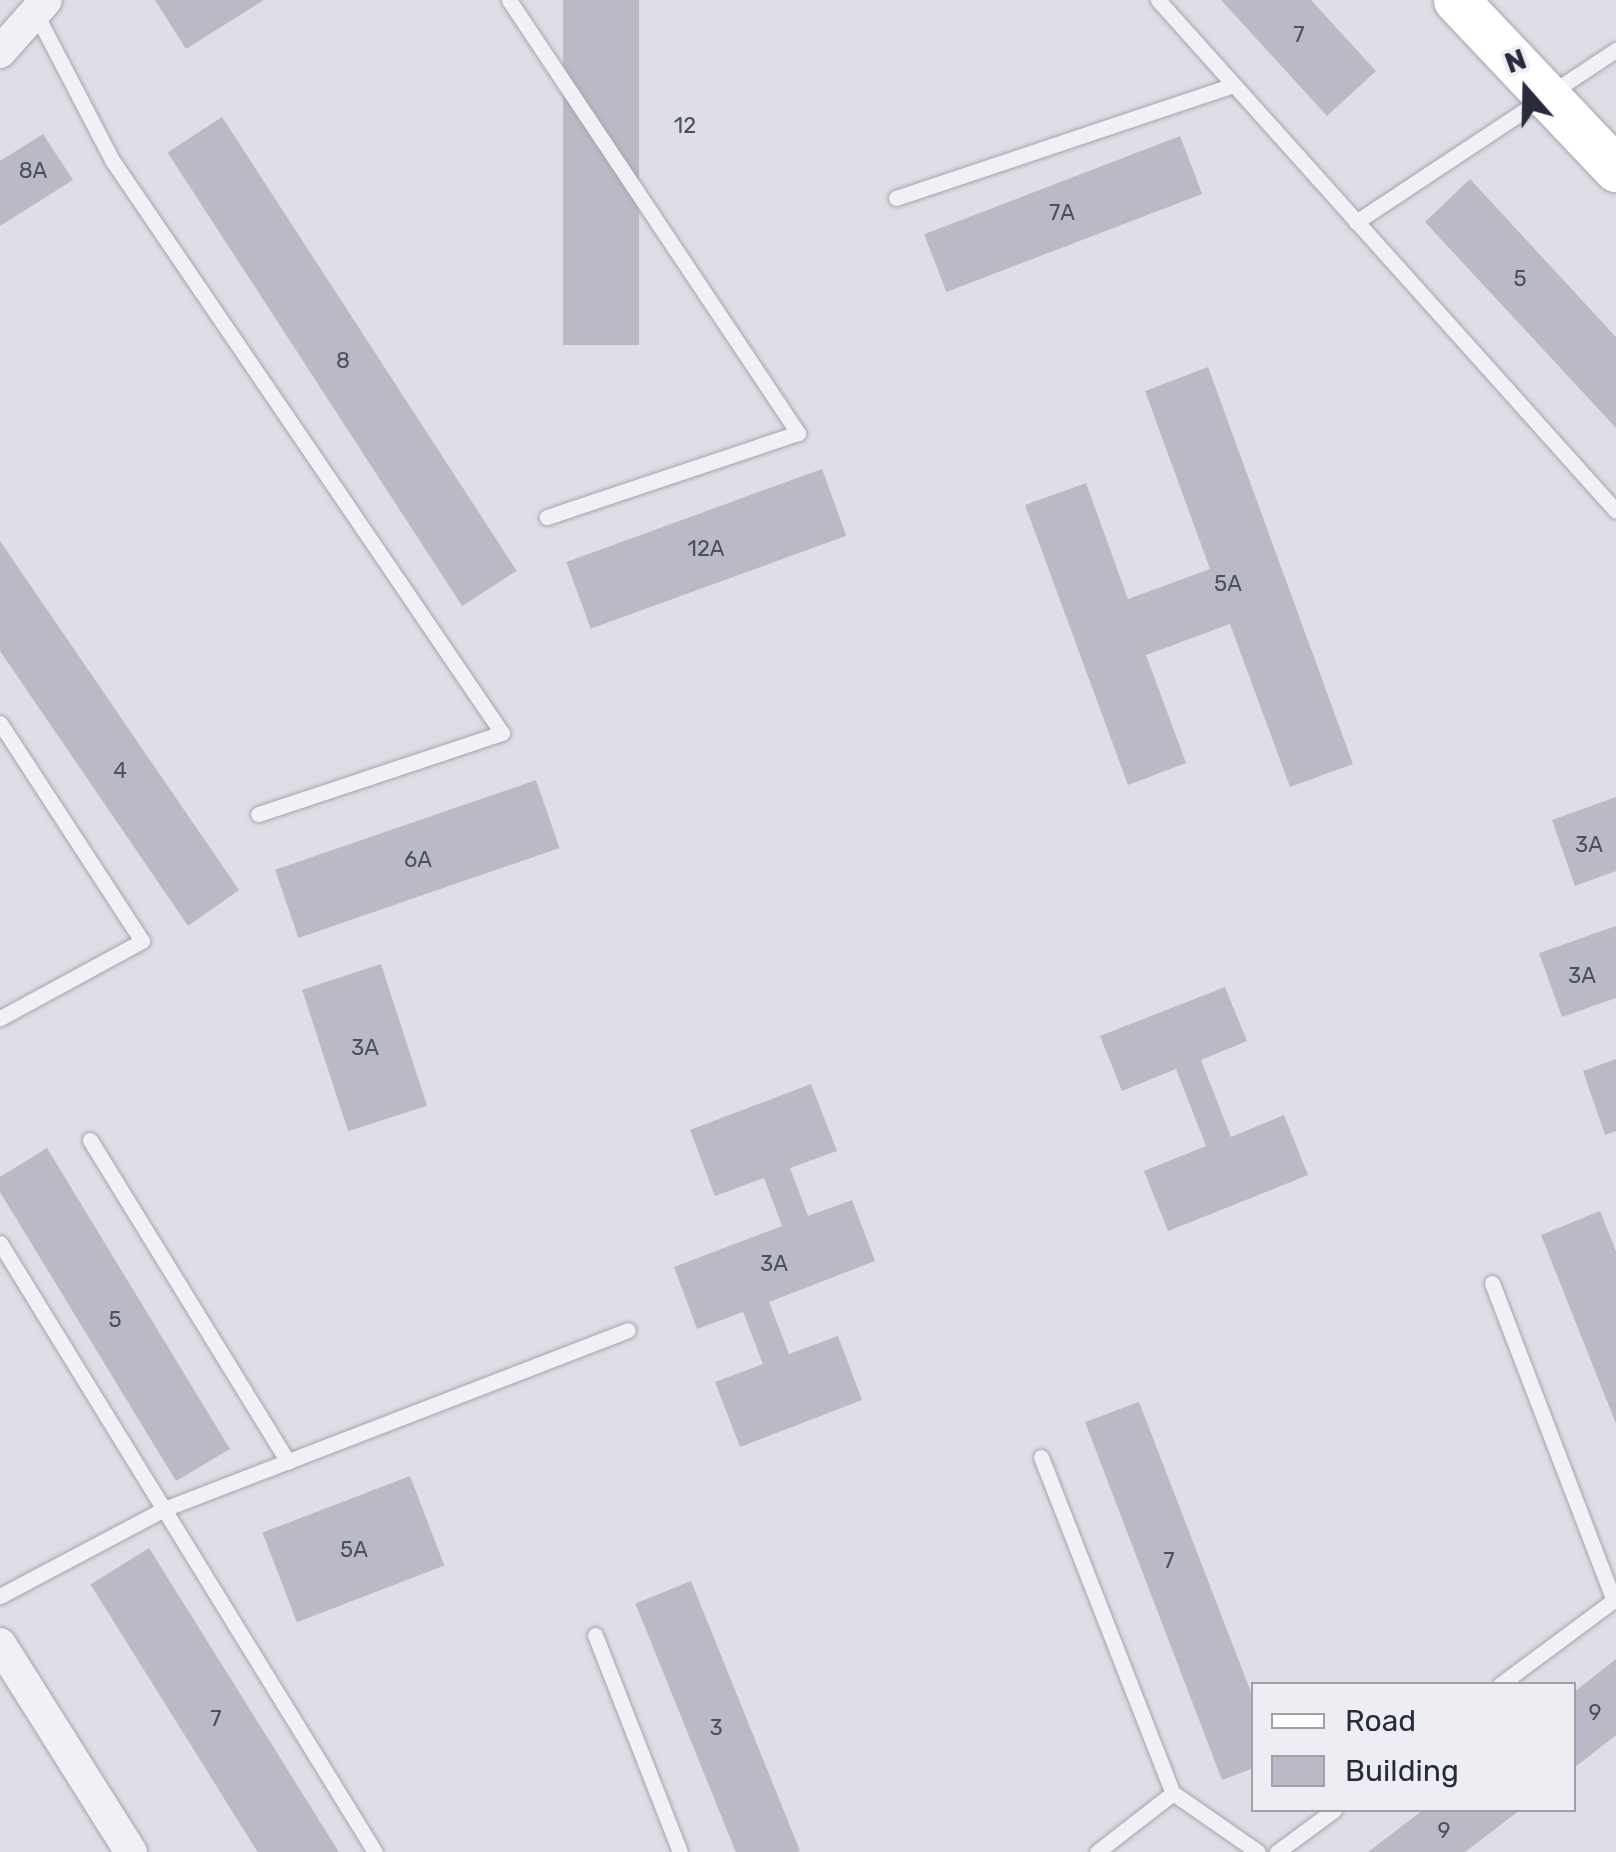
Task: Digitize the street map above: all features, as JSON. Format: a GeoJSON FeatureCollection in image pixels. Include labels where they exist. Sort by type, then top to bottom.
{"type":"FeatureCollection","features":[{"type":"Feature","properties":{"kind":"main road"},"geometry":{"type":"LineString","coordinates":[[1456,0],[1615,168]]}},
{"type":"Feature","properties":{"kind":"street"},"geometry":{"type":"LineString","coordinates":[[0,52],[41,6]]}},
{"type":"Feature","properties":{"kind":"street"},"geometry":{"type":"LineString","coordinates":[[0,1644],[131,1852]]}},
{"type":"Feature","properties":{"kind":"lane"},"geometry":{"type":"LineString","coordinates":[[509,0],[798,433],[548,517]]}},
{"type":"Feature","properties":{"kind":"lane"},"geometry":{"type":"LineString","coordinates":[[1158,0],[1616,511]]}},
{"type":"Feature","properties":{"kind":"lane"},"geometry":{"type":"LineString","coordinates":[[41,6],[112,160],[502,733],[258,814]]}},
{"type":"Feature","properties":{"kind":"lane"},"geometry":{"type":"LineString","coordinates":[[1356,222],[1616,50]]}},
{"type":"Feature","properties":{"kind":"lane"},"geometry":{"type":"LineString","coordinates":[[896,198],[1233,85]]}},
{"type":"Feature","properties":{"kind":"lane"},"geometry":{"type":"LineString","coordinates":[[0,723],[142,941],[0,1018]]}},
{"type":"Feature","properties":{"kind":"lane"},"geometry":{"type":"LineString","coordinates":[[90,1140],[288,1462]]}},
{"type":"Feature","properties":{"kind":"lane"},"geometry":{"type":"LineString","coordinates":[[0,1243],[375,1852]]}},
{"type":"Feature","properties":{"kind":"lane"},"geometry":{"type":"LineString","coordinates":[[1492,1283],[1615,1601],[1504,1682]]}},
{"type":"Feature","properties":{"kind":"lane"},"geometry":{"type":"LineString","coordinates":[[0,1596],[164,1509],[628,1330]]}},
{"type":"Feature","properties":{"kind":"lane"},"geometry":{"type":"LineString","coordinates":[[1041,1457],[1174,1792],[1258,1852]]}},
{"type":"Feature","properties":{"kind":"lane"},"geometry":{"type":"LineString","coordinates":[[594,1635],[680,1852]]}},
{"type":"Feature","properties":{"kind":"lane"},"geometry":{"type":"LineString","coordinates":[[1097,1852],[1174,1792]]}},
{"type":"Feature","properties":{"kind":"lane"},"geometry":{"type":"LineString","coordinates":[[1277,1852],[1331,1812]]}},
{"type":"Feature","properties":{"kind":"building"},"geometry":{"type":"Polygon","coordinates":[[[155,0],[264,0],[186,49],[155,0]]]}},
{"type":"Feature","properties":{"kind":"building"},"geometry":{"type":"Polygon","coordinates":[[[563,0],[639,0],[639,345],[563,345],[563,0]]]}},
{"type":"Feature","properties":{"kind":"building"},"geometry":{"type":"Polygon","coordinates":[[[1221,0],[1311,0],[1376,71],[1327,116],[1221,0]]]}},
{"type":"Feature","properties":{"kind":"building"},"geometry":{"type":"Polygon","coordinates":[[[222,117],[517,571],[462,606],[167,152],[222,117]]]}},
{"type":"Feature","properties":{"kind":"building"},"geometry":{"type":"Polygon","coordinates":[[[43,134],[73,180],[0,226],[0,161],[43,134]]]}},
{"type":"Feature","properties":{"kind":"building"},"geometry":{"type":"Polygon","coordinates":[[[1180,136],[1202,194],[946,292],[924,234],[1180,136]]]}},
{"type":"Feature","properties":{"kind":"building"},"geometry":{"type":"Polygon","coordinates":[[[1470,179],[1616,337],[1616,428],[1425,222],[1470,179]]]}},
{"type":"Feature","properties":{"kind":"building"},"geometry":{"type":"Polygon","coordinates":[[[1208,367],[1353,764],[1290,787],[1230,624],[1146,655],[1186,763],[1128,785],[1025,505],[1086,483],[1128,599],[1210,569],[1145,391],[1208,367]]]}},
{"type":"Feature","properties":{"kind":"building"},"geometry":{"type":"Polygon","coordinates":[[[822,469],[846,536],[591,629],[566,562],[822,469]]]}},
{"type":"Feature","properties":{"kind":"building"},"geometry":{"type":"Polygon","coordinates":[[[0,541],[239,890],[188,926],[0,651],[0,541]]]}},
{"type":"Feature","properties":{"kind":"building"},"geometry":{"type":"Polygon","coordinates":[[[536,780],[559,848],[298,938],[275,870],[536,780]]]}},
{"type":"Feature","properties":{"kind":"building"},"geometry":{"type":"Polygon","coordinates":[[[1616,797],[1616,871],[1575,886],[1552,820],[1616,797]]]}},
{"type":"Feature","properties":{"kind":"building"},"geometry":{"type":"Polygon","coordinates":[[[1616,926],[1616,998],[1562,1017],[1539,953],[1616,926]]]}},
{"type":"Feature","properties":{"kind":"building"},"geometry":{"type":"Polygon","coordinates":[[[381,964],[427,1106],[348,1131],[302,990],[381,964]]]}},
{"type":"Feature","properties":{"kind":"building"},"geometry":{"type":"Polygon","coordinates":[[[1225,987],[1247,1041],[1201,1060],[1231,1137],[1284,1115],[1308,1175],[1168,1231],[1144,1171],[1206,1146],[1176,1069],[1122,1091],[1100,1036],[1225,987]]]}},
{"type":"Feature","properties":{"kind":"building"},"geometry":{"type":"Polygon","coordinates":[[[1616,1059],[1616,1131],[1605,1135],[1583,1071],[1616,1059]]]}},
{"type":"Feature","properties":{"kind":"building"},"geometry":{"type":"Polygon","coordinates":[[[811,1084],[837,1151],[790,1168],[808,1216],[852,1200],[875,1261],[769,1302],[789,1354],[838,1336],[862,1400],[740,1447],[715,1382],[763,1364],[743,1312],[697,1329],[674,1267],[782,1226],[764,1178],[715,1196],[690,1130],[811,1084]]]}},
{"type":"Feature","properties":{"kind":"building"},"geometry":{"type":"Polygon","coordinates":[[[47,1148],[230,1449],[176,1481],[0,1192],[0,1177],[47,1148]]]}},
{"type":"Feature","properties":{"kind":"building"},"geometry":{"type":"Polygon","coordinates":[[[1600,1211],[1616,1251],[1616,1424],[1541,1235],[1600,1211]]]}},
{"type":"Feature","properties":{"kind":"building"},"geometry":{"type":"Polygon","coordinates":[[[1139,1402],[1251,1692],[1251,1769],[1222,1780],[1085,1422],[1139,1402]]]}},
{"type":"Feature","properties":{"kind":"building"},"geometry":{"type":"Polygon","coordinates":[[[410,1476],[444,1566],[297,1622],[262,1533],[410,1476]]]}},
{"type":"Feature","properties":{"kind":"building"},"geometry":{"type":"Polygon","coordinates":[[[149,1548],[339,1852],[258,1852],[90,1585],[149,1548]]]}},
{"type":"Feature","properties":{"kind":"building"},"geometry":{"type":"Polygon","coordinates":[[[691,1581],[800,1851],[736,1852],[635,1603],[691,1581]]]}},
{"type":"Feature","properties":{"kind":"building"},"geometry":{"type":"Polygon","coordinates":[[[1616,1659],[1616,1735],[1576,1766],[1576,1690],[1616,1659]]]}},
{"type":"Feature","properties":{"kind":"building"},"geometry":{"type":"Polygon","coordinates":[[[1420,1812],[1517,1812],[1465,1852],[1368,1852],[1420,1812]]]}}]}
